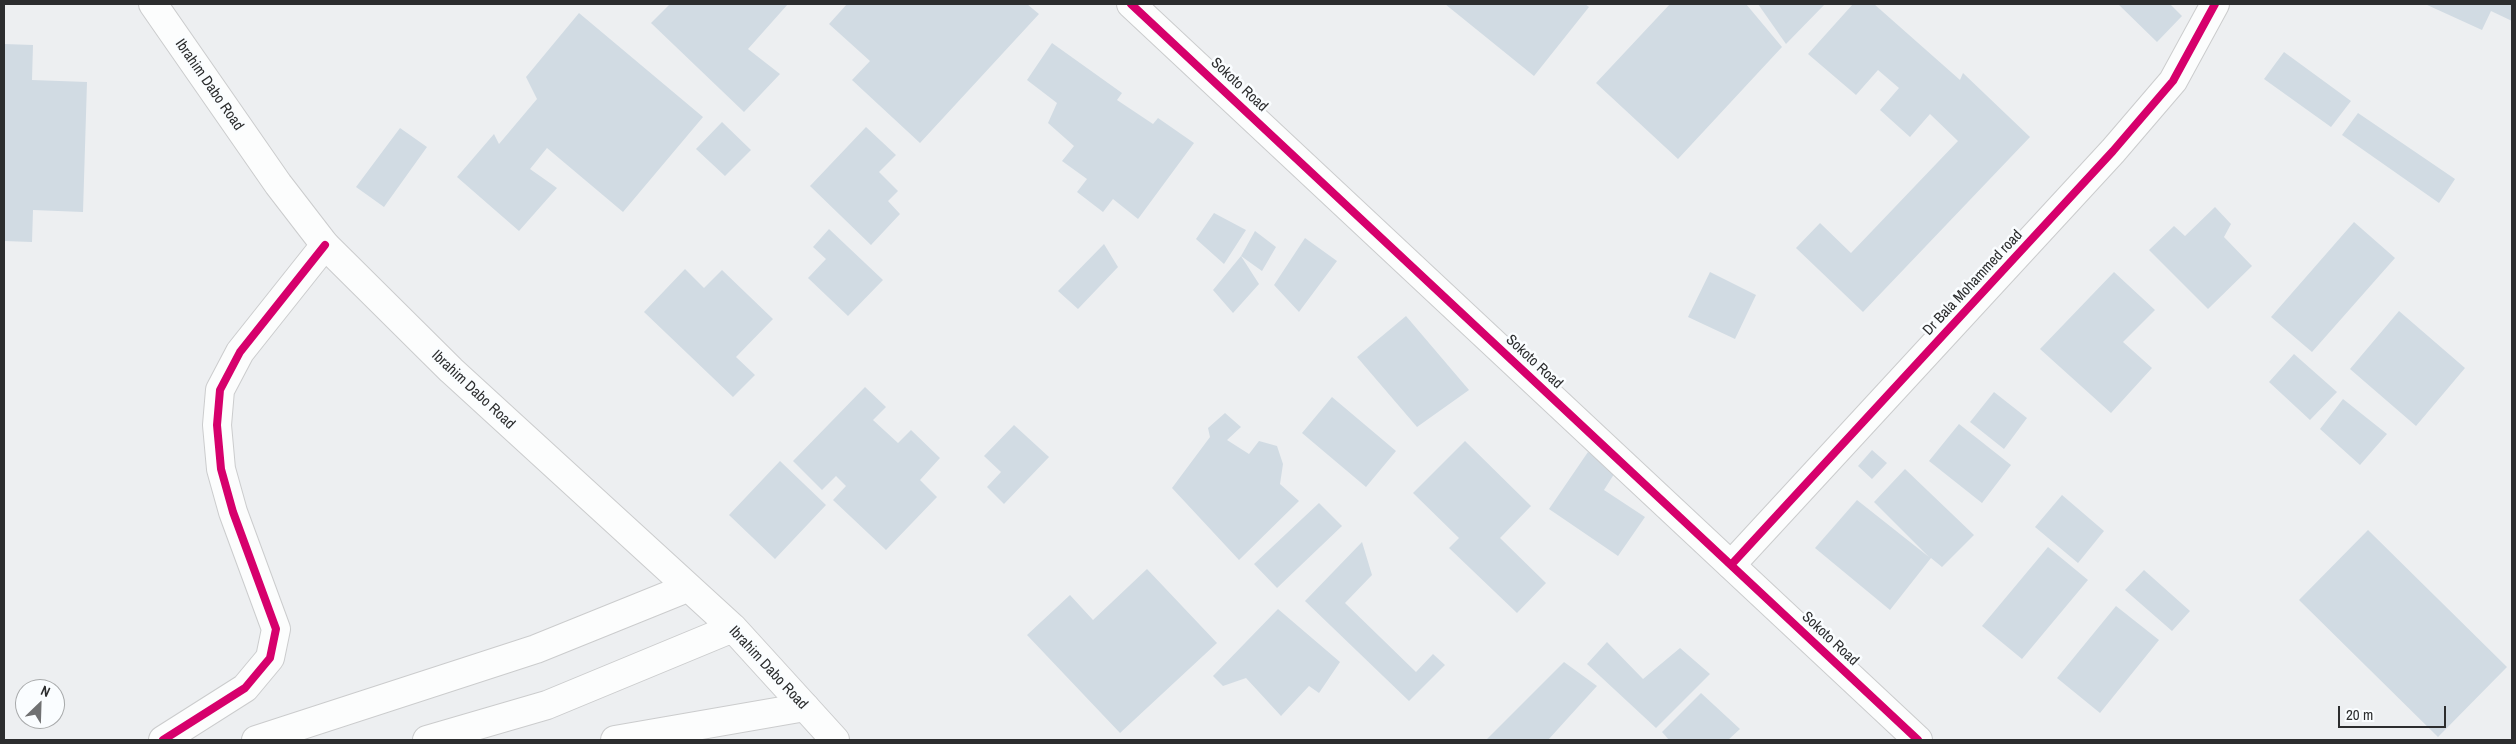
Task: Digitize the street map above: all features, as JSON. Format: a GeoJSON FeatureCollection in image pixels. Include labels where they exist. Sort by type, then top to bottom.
{"type":"FeatureCollection","features":[{"type":"Feature","properties":{"kind":"street","name":"Ibrahim Dabo Road"},"geometry":{"type":"LineString","coordinates":[[153,4],[278,184],[325,245],[451,370],[687,588],[733,628],[835,740]]}},
{"type":"Feature","properties":{"kind":"street","name":"Sokoto Road"},"geometry":{"type":"LineString","coordinates":[[1131,4],[1918,740]]}},
{"type":"Feature","properties":{"kind":"street","name":"Dr Bala Mohammed road"},"geometry":{"type":"LineString","coordinates":[[1731,565],[2113,151],[2173,81],[2214,4]]}},
{"type":"Feature","properties":{"kind":"street"},"geometry":{"type":"LineString","coordinates":[[162,740],[245,688],[270,658],[276,629],[233,512],[221,469],[217,425],[220,390],[240,352],[325,245]]}},
{"type":"Feature","properties":{"kind":"street"},"geometry":{"type":"LineString","coordinates":[[256,740],[536,649],[687,588]]}},
{"type":"Feature","properties":{"kind":"street"},"geometry":{"type":"LineString","coordinates":[[427,740],[547,705],[733,628]]}},
{"type":"Feature","properties":{"kind":"street"},"geometry":{"type":"LineString","coordinates":[[615,740],[805,707]]}},
{"type":"Feature","properties":{"kind":"building"},"geometry":{"type":"Polygon","coordinates":[[[670,4],[788,4],[748,49],[780,74],[744,112],[651,23],[670,4]]]}},
{"type":"Feature","properties":{"kind":"building"},"geometry":{"type":"Polygon","coordinates":[[[847,4],[1027,4],[1039,14],[920,143],[852,80],[870,61],[829,24],[847,4]]]}},
{"type":"Feature","properties":{"kind":"building"},"geometry":{"type":"Polygon","coordinates":[[[1445,4],[1585,4],[1589,7],[1534,76],[1445,4]]]}},
{"type":"Feature","properties":{"kind":"building"},"geometry":{"type":"Polygon","coordinates":[[[1670,4],[1746,4],[1782,47],[1678,159],[1596,83],[1670,4]]]}},
{"type":"Feature","properties":{"kind":"building"},"geometry":{"type":"Polygon","coordinates":[[[1758,4],[1825,4],[1786,44],[1758,4]]]}},
{"type":"Feature","properties":{"kind":"building"},"geometry":{"type":"Polygon","coordinates":[[[1853,4],[1874,4],[1960,80],[1963,73],[2030,137],[1863,312],[1796,248],[1820,223],[1851,253],[1958,141],[1930,114],[1910,137],[1880,110],[1899,88],[1878,70],[1856,95],[1808,54],[1853,4]]]}},
{"type":"Feature","properties":{"kind":"building"},"geometry":{"type":"Polygon","coordinates":[[[2118,4],[2170,4],[2182,16],[2157,42],[2118,4]]]}},
{"type":"Feature","properties":{"kind":"building"},"geometry":{"type":"Polygon","coordinates":[[[2425,4],[2512,4],[2512,21],[2491,11],[2482,30],[2425,4]]]}},
{"type":"Feature","properties":{"kind":"building"},"geometry":{"type":"Polygon","coordinates":[[[579,13],[703,117],[623,212],[547,148],[530,169],[557,188],[519,231],[457,177],[494,134],[499,144],[537,99],[526,77],[579,13]]]}},
{"type":"Feature","properties":{"kind":"building"},"geometry":{"type":"Polygon","coordinates":[[[1052,43],[1122,93],[1117,100],[1153,124],[1158,118],[1194,143],[1138,219],[1113,199],[1103,212],[1077,192],[1087,179],[1062,161],[1074,146],[1048,123],[1057,103],[1027,80],[1052,43]]]}},
{"type":"Feature","properties":{"kind":"building"},"geometry":{"type":"Polygon","coordinates":[[[4,44],[33,45],[32,80],[87,82],[83,212],[33,210],[32,242],[4,241],[4,44]]]}},
{"type":"Feature","properties":{"kind":"building"},"geometry":{"type":"Polygon","coordinates":[[[2284,52],[2351,101],[2331,127],[2264,79],[2284,52]]]}},
{"type":"Feature","properties":{"kind":"building"},"geometry":{"type":"Polygon","coordinates":[[[2358,113],[2455,179],[2439,203],[2342,135],[2358,113]]]}},
{"type":"Feature","properties":{"kind":"building"},"geometry":{"type":"Polygon","coordinates":[[[722,122],[751,150],[725,176],[696,149],[722,122]]]}},
{"type":"Feature","properties":{"kind":"building"},"geometry":{"type":"Polygon","coordinates":[[[866,127],[896,155],[879,172],[898,191],[888,201],[900,214],[871,245],[810,186],[866,127]]]}},
{"type":"Feature","properties":{"kind":"building"},"geometry":{"type":"Polygon","coordinates":[[[400,128],[427,147],[384,207],[356,187],[400,128]]]}},
{"type":"Feature","properties":{"kind":"building"},"geometry":{"type":"Polygon","coordinates":[[[2215,207],[2231,224],[2224,237],[2252,266],[2208,309],[2149,250],[2174,226],[2185,236],[2215,207]]]}},
{"type":"Feature","properties":{"kind":"building"},"geometry":{"type":"Polygon","coordinates":[[[1214,213],[1246,230],[1224,264],[1196,239],[1214,213]]]}},
{"type":"Feature","properties":{"kind":"building"},"geometry":{"type":"Polygon","coordinates":[[[2354,222],[2395,258],[2312,352],[2271,317],[2354,222]]]}},
{"type":"Feature","properties":{"kind":"building"},"geometry":{"type":"Polygon","coordinates":[[[829,229],[883,280],[848,316],[808,278],[826,259],[813,247],[829,229]]]}},
{"type":"Feature","properties":{"kind":"building"},"geometry":{"type":"Polygon","coordinates":[[[1255,231],[1276,247],[1262,271],[1241,256],[1255,231]]]}},
{"type":"Feature","properties":{"kind":"building"},"geometry":{"type":"Polygon","coordinates":[[[1305,238],[1337,261],[1299,312],[1274,285],[1305,238]]]}},
{"type":"Feature","properties":{"kind":"building"},"geometry":{"type":"Polygon","coordinates":[[[1104,244],[1118,267],[1078,309],[1058,291],[1104,244]]]}},
{"type":"Feature","properties":{"kind":"building"},"geometry":{"type":"Polygon","coordinates":[[[1241,256],[1259,284],[1233,313],[1213,290],[1241,256]]]}},
{"type":"Feature","properties":{"kind":"building"},"geometry":{"type":"Polygon","coordinates":[[[685,269],[704,288],[722,270],[773,319],[736,357],[755,375],[733,397],[644,312],[685,269]]]}},
{"type":"Feature","properties":{"kind":"building"},"geometry":{"type":"Polygon","coordinates":[[[1710,272],[1756,295],[1735,339],[1688,317],[1710,272]]]}},
{"type":"Feature","properties":{"kind":"building"},"geometry":{"type":"Polygon","coordinates":[[[2114,272],[2155,310],[2123,342],[2152,368],[2111,413],[2040,349],[2114,272]]]}},
{"type":"Feature","properties":{"kind":"building"},"geometry":{"type":"Polygon","coordinates":[[[2399,311],[2465,368],[2416,426],[2350,369],[2399,311]]]}},
{"type":"Feature","properties":{"kind":"building"},"geometry":{"type":"Polygon","coordinates":[[[1406,316],[1469,390],[1417,427],[1357,357],[1406,316]]]}},
{"type":"Feature","properties":{"kind":"building"},"geometry":{"type":"Polygon","coordinates":[[[2294,354],[2337,392],[2310,420],[2269,382],[2294,354]]]}},
{"type":"Feature","properties":{"kind":"building"},"geometry":{"type":"Polygon","coordinates":[[[865,387],[886,407],[873,420],[898,443],[911,430],[940,458],[920,480],[937,497],[886,550],[833,500],[846,486],[836,476],[822,490],[793,461],[865,387]]]}},
{"type":"Feature","properties":{"kind":"building"},"geometry":{"type":"Polygon","coordinates":[[[1994,392],[2027,418],[2004,449],[1970,422],[1994,392]]]}},
{"type":"Feature","properties":{"kind":"building"},"geometry":{"type":"Polygon","coordinates":[[[1332,397],[1396,451],[1366,487],[1302,433],[1332,397]]]}},
{"type":"Feature","properties":{"kind":"building"},"geometry":{"type":"Polygon","coordinates":[[[2343,399],[2387,434],[2360,465],[2320,429],[2343,399]]]}},
{"type":"Feature","properties":{"kind":"building"},"geometry":{"type":"Polygon","coordinates":[[[1225,413],[1241,427],[1227,440],[1249,454],[1259,441],[1277,446],[1283,464],[1280,484],[1299,501],[1239,560],[1172,488],[1210,437],[1208,428],[1225,413]]]}},
{"type":"Feature","properties":{"kind":"building"},"geometry":{"type":"Polygon","coordinates":[[[1959,424],[2011,465],[1982,503],[1929,461],[1959,424]]]}},
{"type":"Feature","properties":{"kind":"building"},"geometry":{"type":"Polygon","coordinates":[[[1014,425],[1049,457],[1004,504],[987,487],[1001,472],[984,456],[1014,425]]]}},
{"type":"Feature","properties":{"kind":"building"},"geometry":{"type":"Polygon","coordinates":[[[1465,441],[1531,506],[1500,538],[1546,583],[1517,613],[1449,548],[1459,538],[1413,493],[1465,441]]]}},
{"type":"Feature","properties":{"kind":"building"},"geometry":{"type":"Polygon","coordinates":[[[1872,450],[1887,463],[1872,479],[1858,466],[1872,450]]]}},
{"type":"Feature","properties":{"kind":"building"},"geometry":{"type":"Polygon","coordinates":[[[1588,452],[1616,471],[1604,490],[1645,517],[1618,556],[1549,509],[1588,452]]]}},
{"type":"Feature","properties":{"kind":"building"},"geometry":{"type":"Polygon","coordinates":[[[780,461],[826,505],[775,559],[729,515],[780,461]]]}},
{"type":"Feature","properties":{"kind":"building"},"geometry":{"type":"Polygon","coordinates":[[[1905,469],[1974,535],[1942,567],[1931,558],[1890,610],[1815,548],[1857,500],[1929,557],[1874,502],[1905,469]]]}},
{"type":"Feature","properties":{"kind":"building"},"geometry":{"type":"Polygon","coordinates":[[[2062,495],[2104,531],[2078,563],[2035,527],[2062,495]]]}},
{"type":"Feature","properties":{"kind":"building"},"geometry":{"type":"Polygon","coordinates":[[[1319,503],[1342,526],[1277,588],[1254,564],[1319,503]]]}},
{"type":"Feature","properties":{"kind":"building"},"geometry":{"type":"Polygon","coordinates":[[[2368,530],[2507,667],[2438,737],[2299,600],[2368,530]]]}},
{"type":"Feature","properties":{"kind":"building"},"geometry":{"type":"Polygon","coordinates":[[[1362,542],[1372,575],[1345,603],[1416,672],[1433,654],[1445,665],[1409,701],[1305,601],[1362,542]]]}},
{"type":"Feature","properties":{"kind":"building"},"geometry":{"type":"Polygon","coordinates":[[[2048,547],[2088,580],[2022,659],[1982,626],[2048,547]]]}},
{"type":"Feature","properties":{"kind":"building"},"geometry":{"type":"Polygon","coordinates":[[[1147,569],[1217,643],[1120,733],[1027,635],[1070,595],[1093,620],[1147,569]]]}},
{"type":"Feature","properties":{"kind":"building"},"geometry":{"type":"Polygon","coordinates":[[[2144,570],[2190,611],[2172,631],[2125,590],[2144,570]]]}},
{"type":"Feature","properties":{"kind":"building"},"geometry":{"type":"Polygon","coordinates":[[[2116,606],[2159,640],[2100,713],[2057,678],[2116,606]]]}},
{"type":"Feature","properties":{"kind":"building"},"geometry":{"type":"Polygon","coordinates":[[[1278,609],[1340,662],[1319,693],[1309,686],[1281,716],[1246,678],[1223,686],[1213,676],[1278,609]]]}},
{"type":"Feature","properties":{"kind":"building"},"geometry":{"type":"Polygon","coordinates":[[[1607,642],[1643,679],[1680,648],[1710,674],[1656,728],[1587,664],[1607,642]]]}},
{"type":"Feature","properties":{"kind":"building"},"geometry":{"type":"Polygon","coordinates":[[[1564,662],[1597,686],[1548,740],[1486,740],[1564,662]]]}},
{"type":"Feature","properties":{"kind":"building"},"geometry":{"type":"Polygon","coordinates":[[[1701,693],[1740,729],[1728,740],[1669,740],[1662,732],[1701,693]]]}},
{"type":"Feature","properties":{"kind":"cycle path"},"geometry":{"type":"LineString","coordinates":[[1131,4],[1918,740]]}},
{"type":"Feature","properties":{"kind":"cycle path"},"geometry":{"type":"LineString","coordinates":[[1731,565],[2113,151],[2173,81],[2215,4]]}},
{"type":"Feature","properties":{"kind":"cycle path"},"geometry":{"type":"LineString","coordinates":[[163,740],[245,688],[270,658],[276,629],[233,512],[221,469],[217,425],[220,390],[240,352],[325,245]]}}]}
